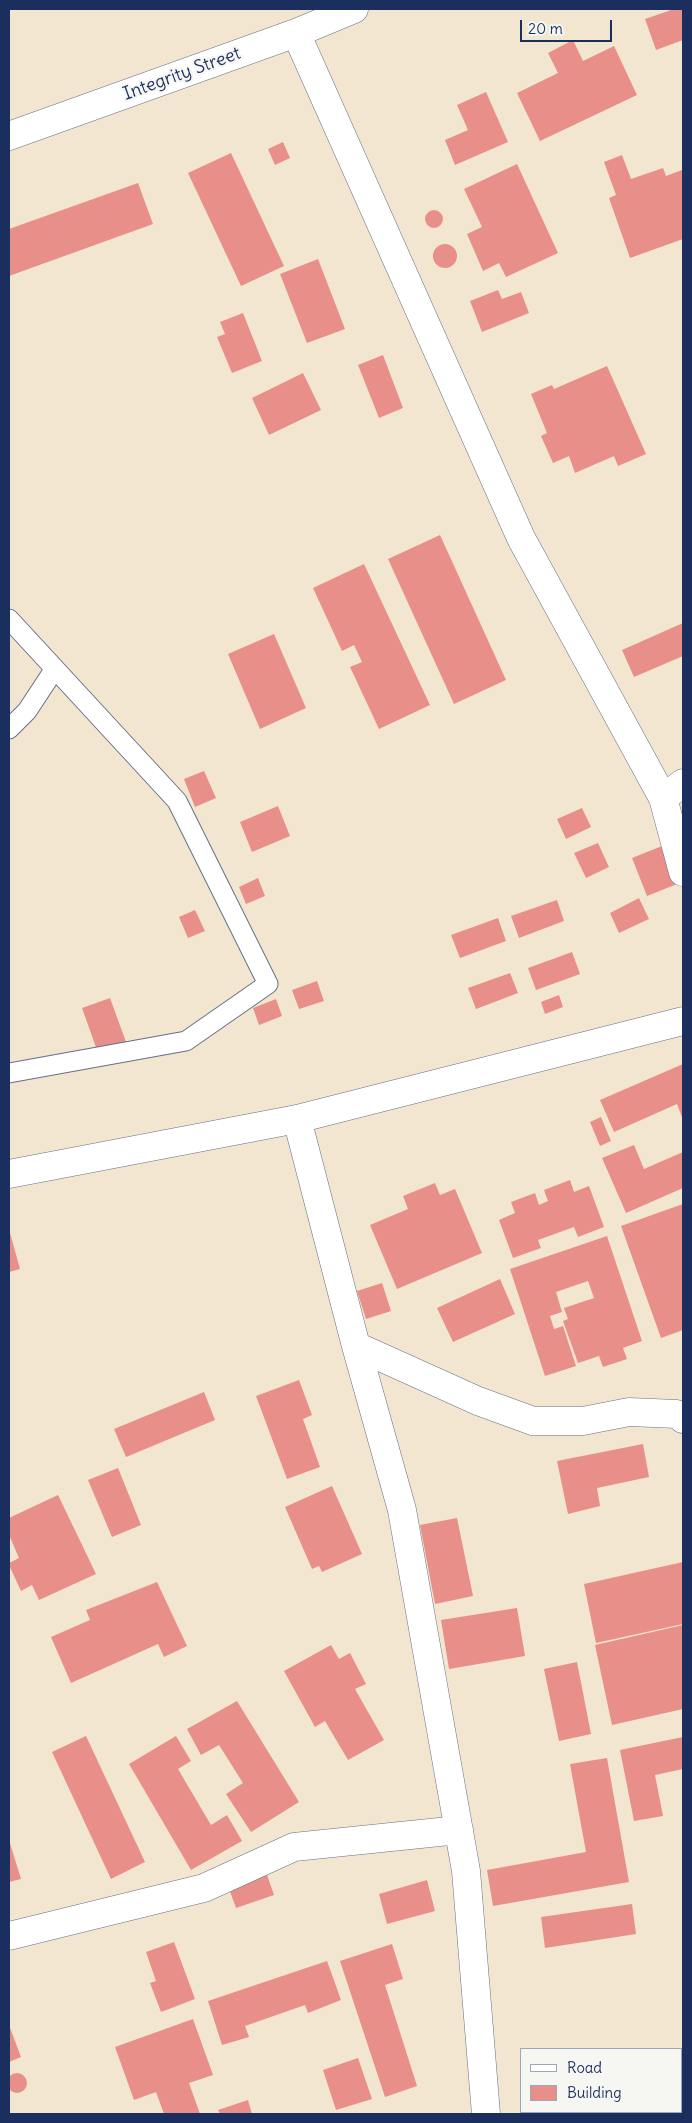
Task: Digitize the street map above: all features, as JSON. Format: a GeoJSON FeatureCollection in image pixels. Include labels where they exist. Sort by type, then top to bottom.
{"type":"FeatureCollection","features":[{"type":"Feature","properties":{"kind":"street","name":"Integrity Street"},"geometry":{"type":"LineString","coordinates":[[9,136],[296,33],[354,9]]}},
{"type":"Feature","properties":{"kind":"street"},"geometry":{"type":"LineString","coordinates":[[296,33],[521,538],[673,791],[683,872]]}},
{"type":"Feature","properties":{"kind":"street"},"geometry":{"type":"LineString","coordinates":[[9,1174],[297,1119],[683,1020]]}},
{"type":"Feature","properties":{"kind":"street"},"geometry":{"type":"LineString","coordinates":[[297,1119],[356,1346],[402,1510],[466,1871],[486,2114]]}},
{"type":"Feature","properties":{"kind":"street"},"geometry":{"type":"LineString","coordinates":[[356,1346],[478,1401],[533,1421],[583,1421],[629,1412],[681,1415]]}},
{"type":"Feature","properties":{"kind":"street"},"geometry":{"type":"LineString","coordinates":[[9,1936],[204,1888],[294,1848],[459,1830]]}},
{"type":"Feature","properties":{"kind":"lane"},"geometry":{"type":"LineString","coordinates":[[9,619],[54,670],[177,801],[268,984],[186,1041],[9,1073]]}},
{"type":"Feature","properties":{"kind":"lane"},"geometry":{"type":"LineString","coordinates":[[9,729],[27,711],[54,670]]}},
{"type":"Feature","properties":{"kind":"building"},"geometry":{"type":"Polygon","coordinates":[[[674,9],[683,9],[683,40],[656,50],[645,19],[674,9]]]}},
{"type":"Feature","properties":{"kind":"building"},"geometry":{"type":"Polygon","coordinates":[[[573,40],[583,61],[614,46],[637,95],[540,141],[517,93],[558,73],[548,53],[573,40]]]}},
{"type":"Feature","properties":{"kind":"building"},"geometry":{"type":"Polygon","coordinates":[[[486,92],[508,142],[455,165],[445,140],[468,130],[457,105],[486,92]]]}},
{"type":"Feature","properties":{"kind":"building"},"geometry":{"type":"Polygon","coordinates":[[[283,142],[290,158],[275,165],[268,149],[283,142]]]}},
{"type":"Feature","properties":{"kind":"building"},"geometry":{"type":"Polygon","coordinates":[[[231,153],[284,266],[241,286],[188,173],[231,153]]]}},
{"type":"Feature","properties":{"kind":"building"},"geometry":{"type":"Polygon","coordinates":[[[622,155],[631,179],[663,168],[666,176],[682,170],[683,239],[630,258],[609,198],[616,195],[604,162],[622,155]]]}},
{"type":"Feature","properties":{"kind":"building"},"geometry":{"type":"Polygon","coordinates":[[[517,164],[558,253],[506,277],[499,263],[483,271],[467,234],[482,227],[464,189],[517,164]]]}},
{"type":"Feature","properties":{"kind":"building"},"geometry":{"type":"Polygon","coordinates":[[[138,183],[153,224],[9,276],[9,229],[138,183]]]}},
{"type":"Feature","properties":{"kind":"building"},"geometry":{"type":"Polygon","coordinates":[[[430,210],[438,210],[443,215],[441,226],[430,228],[425,223],[425,215],[430,210]]]}},
{"type":"Feature","properties":{"kind":"building"},"geometry":{"type":"Polygon","coordinates":[[[445,244],[453,248],[457,256],[453,264],[445,268],[437,264],[433,256],[437,248],[445,244]]]}},
{"type":"Feature","properties":{"kind":"building"},"geometry":{"type":"Polygon","coordinates":[[[318,259],[345,329],[307,343],[280,274],[318,259]]]}},
{"type":"Feature","properties":{"kind":"building"},"geometry":{"type":"Polygon","coordinates":[[[498,290],[502,299],[521,292],[529,313],[482,332],[470,301],[498,290]]]}},
{"type":"Feature","properties":{"kind":"building"},"geometry":{"type":"Polygon","coordinates":[[[243,313],[262,361],[232,373],[217,337],[225,334],[220,322],[243,313]]]}},
{"type":"Feature","properties":{"kind":"building"},"geometry":{"type":"Polygon","coordinates":[[[383,355],[403,408],[379,418],[358,365],[383,355]]]}},
{"type":"Feature","properties":{"kind":"building"},"geometry":{"type":"Polygon","coordinates":[[[607,366],[646,454],[618,466],[614,456],[575,473],[569,456],[553,463],[541,436],[547,433],[531,394],[552,385],[554,389],[607,366]]]}},
{"type":"Feature","properties":{"kind":"building"},"geometry":{"type":"Polygon","coordinates":[[[303,373],[321,410],[269,435],[252,398],[303,373]]]}},
{"type":"Feature","properties":{"kind":"building"},"geometry":{"type":"Polygon","coordinates":[[[440,535],[506,680],[454,704],[388,559],[440,535]]]}},
{"type":"Feature","properties":{"kind":"building"},"geometry":{"type":"Polygon","coordinates":[[[364,564],[430,705],[379,729],[350,667],[362,662],[354,645],[342,651],[313,588],[364,564]]]}},
{"type":"Feature","properties":{"kind":"building"},"geometry":{"type":"Polygon","coordinates":[[[683,623],[683,656],[634,677],[622,650],[683,623]]]}},
{"type":"Feature","properties":{"kind":"building"},"geometry":{"type":"Polygon","coordinates":[[[274,634],[306,708],[260,729],[228,654],[274,634]]]}},
{"type":"Feature","properties":{"kind":"building"},"geometry":{"type":"Polygon","coordinates":[[[204,771],[216,798],[195,807],[184,779],[204,771]]]}},
{"type":"Feature","properties":{"kind":"building"},"geometry":{"type":"Polygon","coordinates":[[[278,806],[290,836],[252,852],[240,822],[278,806]]]}},
{"type":"Feature","properties":{"kind":"building"},"geometry":{"type":"Polygon","coordinates":[[[582,808],[591,827],[566,839],[557,819],[582,808]]]}},
{"type":"Feature","properties":{"kind":"building"},"geometry":{"type":"Polygon","coordinates":[[[598,843],[609,867],[586,878],[574,853],[598,843]]]}},
{"type":"Feature","properties":{"kind":"building"},"geometry":{"type":"Polygon","coordinates":[[[662,846],[677,884],[647,896],[632,858],[662,846]]]}},
{"type":"Feature","properties":{"kind":"building"},"geometry":{"type":"Polygon","coordinates":[[[258,878],[265,896],[246,904],[239,887],[258,878]]]}},
{"type":"Feature","properties":{"kind":"building"},"geometry":{"type":"Polygon","coordinates":[[[639,898],[649,919],[619,933],[610,913],[639,898]]]}},
{"type":"Feature","properties":{"kind":"building"},"geometry":{"type":"Polygon","coordinates":[[[557,900],[564,921],[519,938],[511,916],[557,900]]]}},
{"type":"Feature","properties":{"kind":"building"},"geometry":{"type":"Polygon","coordinates":[[[195,910],[205,931],[188,938],[179,917],[195,910]]]}},
{"type":"Feature","properties":{"kind":"building"},"geometry":{"type":"Polygon","coordinates":[[[498,918],[506,941],[460,958],[451,935],[498,918]]]}},
{"type":"Feature","properties":{"kind":"building"},"geometry":{"type":"Polygon","coordinates":[[[572,952],[580,974],[536,990],[528,968],[572,952]]]}},
{"type":"Feature","properties":{"kind":"building"},"geometry":{"type":"Polygon","coordinates":[[[510,973],[518,993],[476,1009],[468,988],[510,973]]]}},
{"type":"Feature","properties":{"kind":"building"},"geometry":{"type":"Polygon","coordinates":[[[317,981],[324,1001],[299,1009],[292,990],[317,981]]]}},
{"type":"Feature","properties":{"kind":"building"},"geometry":{"type":"Polygon","coordinates":[[[559,995],[563,1007],[545,1014],[541,1002],[559,995]]]}},
{"type":"Feature","properties":{"kind":"building"},"geometry":{"type":"Polygon","coordinates":[[[110,998],[126,1042],[98,1053],[82,1008],[110,998]]]}},
{"type":"Feature","properties":{"kind":"building"},"geometry":{"type":"Polygon","coordinates":[[[276,999],[282,1016],[259,1025],[253,1008],[276,999]]]}},
{"type":"Feature","properties":{"kind":"building"},"geometry":{"type":"Polygon","coordinates":[[[683,1064],[683,1120],[677,1104],[614,1132],[600,1100],[683,1064]]]}},
{"type":"Feature","properties":{"kind":"building"},"geometry":{"type":"Polygon","coordinates":[[[601,1117],[611,1141],[600,1146],[590,1122],[601,1117]]]}},
{"type":"Feature","properties":{"kind":"building"},"geometry":{"type":"Polygon","coordinates":[[[634,1145],[644,1169],[683,1152],[683,1188],[626,1213],[602,1158],[634,1145]]]}},
{"type":"Feature","properties":{"kind":"building"},"geometry":{"type":"Polygon","coordinates":[[[570,1180],[574,1192],[589,1186],[604,1227],[578,1237],[574,1227],[538,1240],[541,1248],[513,1258],[499,1220],[515,1213],[511,1202],[535,1193],[539,1205],[548,1201],[544,1190],[570,1180]]]}},
{"type":"Feature","properties":{"kind":"building"},"geometry":{"type":"Polygon","coordinates":[[[435,1183],[440,1195],[455,1189],[482,1253],[397,1289],[370,1225],[408,1209],[403,1196],[435,1183]]]}},
{"type":"Feature","properties":{"kind":"building"},"geometry":{"type":"Polygon","coordinates":[[[683,1204],[683,1330],[661,1338],[621,1226],[683,1204]]]}},
{"type":"Feature","properties":{"kind":"building"},"geometry":{"type":"Polygon","coordinates":[[[9,1229],[20,1269],[9,1272],[9,1229]]]}},
{"type":"Feature","properties":{"kind":"building"},"geometry":{"type":"Polygon","coordinates":[[[607,1236],[642,1341],[623,1348],[627,1359],[603,1367],[599,1356],[578,1363],[563,1321],[568,1319],[564,1308],[594,1298],[588,1281],[556,1292],[562,1312],[550,1316],[554,1329],[563,1326],[576,1366],[545,1376],[510,1269],[607,1236]]]}},
{"type":"Feature","properties":{"kind":"building"},"geometry":{"type":"Polygon","coordinates":[[[500,1279],[515,1314],[453,1342],[437,1308],[500,1279]]]}},
{"type":"Feature","properties":{"kind":"building"},"geometry":{"type":"Polygon","coordinates":[[[382,1283],[391,1311],[366,1319],[357,1291],[382,1283]]]}},
{"type":"Feature","properties":{"kind":"building"},"geometry":{"type":"Polygon","coordinates":[[[299,1380],[312,1415],[303,1419],[320,1467],[287,1479],[256,1396],[299,1380]]]}},
{"type":"Feature","properties":{"kind":"building"},"geometry":{"type":"Polygon","coordinates":[[[204,1392],[215,1420],[126,1457],[114,1429],[204,1392]]]}},
{"type":"Feature","properties":{"kind":"building"},"geometry":{"type":"Polygon","coordinates":[[[643,1444],[649,1477],[597,1488],[600,1506],[568,1514],[557,1461],[643,1444]]]}},
{"type":"Feature","properties":{"kind":"building"},"geometry":{"type":"Polygon","coordinates":[[[118,1468],[141,1525],[112,1537],[88,1480],[118,1468]]]}},
{"type":"Feature","properties":{"kind":"building"},"geometry":{"type":"Polygon","coordinates":[[[332,1486],[362,1554],[322,1572],[319,1566],[312,1569],[285,1507],[332,1486]]]}},
{"type":"Feature","properties":{"kind":"building"},"geometry":{"type":"Polygon","coordinates":[[[58,1495],[96,1574],[39,1600],[32,1585],[21,1591],[9,1565],[9,1563],[19,1558],[9,1535],[9,1518],[58,1495]]]}},
{"type":"Feature","properties":{"kind":"building"},"geometry":{"type":"Polygon","coordinates":[[[457,1518],[473,1596],[435,1604],[420,1525],[457,1518]]]}},
{"type":"Feature","properties":{"kind":"building"},"geometry":{"type":"Polygon","coordinates":[[[683,1562],[683,1624],[596,1643],[584,1584],[683,1562]]]}},
{"type":"Feature","properties":{"kind":"building"},"geometry":{"type":"Polygon","coordinates":[[[157,1582],[187,1646],[164,1657],[158,1644],[71,1683],[51,1637],[90,1620],[86,1610],[157,1582]]]}},
{"type":"Feature","properties":{"kind":"building"},"geometry":{"type":"Polygon","coordinates":[[[517,1608],[525,1656],[449,1669],[441,1620],[517,1608]]]}},
{"type":"Feature","properties":{"kind":"building"},"geometry":{"type":"Polygon","coordinates":[[[683,1625],[683,1709],[612,1725],[595,1645],[683,1625]]]}},
{"type":"Feature","properties":{"kind":"building"},"geometry":{"type":"Polygon","coordinates":[[[331,1645],[339,1659],[350,1653],[366,1684],[355,1689],[384,1740],[348,1760],[325,1721],[315,1727],[284,1671],[331,1645]]]}},
{"type":"Feature","properties":{"kind":"building"},"geometry":{"type":"Polygon","coordinates":[[[577,1662],[591,1734],[559,1741],[544,1669],[577,1662]]]}},
{"type":"Feature","properties":{"kind":"building"},"geometry":{"type":"Polygon","coordinates":[[[237,1701],[299,1802],[251,1832],[226,1794],[243,1783],[219,1745],[201,1755],[187,1729],[237,1701]]]}},
{"type":"Feature","properties":{"kind":"building"},"geometry":{"type":"Polygon","coordinates":[[[86,1736],[145,1862],[111,1879],[52,1752],[86,1736]]]}},
{"type":"Feature","properties":{"kind":"building"},"geometry":{"type":"Polygon","coordinates":[[[176,1736],[191,1761],[178,1769],[211,1825],[227,1815],[242,1841],[191,1870],[129,1764],[176,1736]]]}},
{"type":"Feature","properties":{"kind":"building"},"geometry":{"type":"Polygon","coordinates":[[[683,1737],[683,1769],[655,1775],[663,1816],[634,1821],[620,1750],[683,1737]]]}},
{"type":"Feature","properties":{"kind":"building"},"geometry":{"type":"Polygon","coordinates":[[[607,1758],[629,1882],[493,1906],[487,1870],[586,1852],[570,1764],[607,1758]]]}},
{"type":"Feature","properties":{"kind":"building"},"geometry":{"type":"Polygon","coordinates":[[[9,1840],[21,1879],[9,1882],[9,1840]]]}},
{"type":"Feature","properties":{"kind":"building"},"geometry":{"type":"Polygon","coordinates":[[[266,1872],[274,1895],[236,1908],[228,1886],[266,1872]]]}},
{"type":"Feature","properties":{"kind":"building"},"geometry":{"type":"Polygon","coordinates":[[[427,1880],[435,1911],[387,1924],[379,1894],[427,1880]]]}},
{"type":"Feature","properties":{"kind":"building"},"geometry":{"type":"Polygon","coordinates":[[[632,1904],[636,1934],[545,1948],[541,1917],[632,1904]]]}},
{"type":"Feature","properties":{"kind":"building"},"geometry":{"type":"Polygon","coordinates":[[[174,1942],[195,1999],[161,2012],[150,1983],[156,1981],[146,1952],[174,1942]]]}},
{"type":"Feature","properties":{"kind":"building"},"geometry":{"type":"Polygon","coordinates":[[[392,1944],[403,1979],[385,1985],[417,2086],[385,2097],[340,1961],[392,1944]]]}},
{"type":"Feature","properties":{"kind":"building"},"geometry":{"type":"Polygon","coordinates":[[[327,1961],[341,2000],[308,2013],[305,2005],[245,2026],[249,2037],[222,2045],[208,2001],[327,1961]]]}},
{"type":"Feature","properties":{"kind":"building"},"geometry":{"type":"Polygon","coordinates":[[[193,2019],[213,2075],[189,2083],[200,2114],[164,2114],[156,2092],[134,2100],[115,2047],[193,2019]]]}},
{"type":"Feature","properties":{"kind":"building"},"geometry":{"type":"Polygon","coordinates":[[[9,2025],[21,2057],[9,2062],[9,2025]]]}},
{"type":"Feature","properties":{"kind":"building"},"geometry":{"type":"Polygon","coordinates":[[[358,2058],[372,2099],[336,2110],[323,2070],[358,2058]]]}},
{"type":"Feature","properties":{"kind":"building"},"geometry":{"type":"Polygon","coordinates":[[[17,2073],[24,2076],[27,2083],[24,2090],[17,2093],[10,2090],[7,2083],[10,2076],[17,2073]]]}},
{"type":"Feature","properties":{"kind":"building"},"geometry":{"type":"Polygon","coordinates":[[[248,2100],[252,2114],[220,2114],[218,2110],[248,2100]]]}}]}
